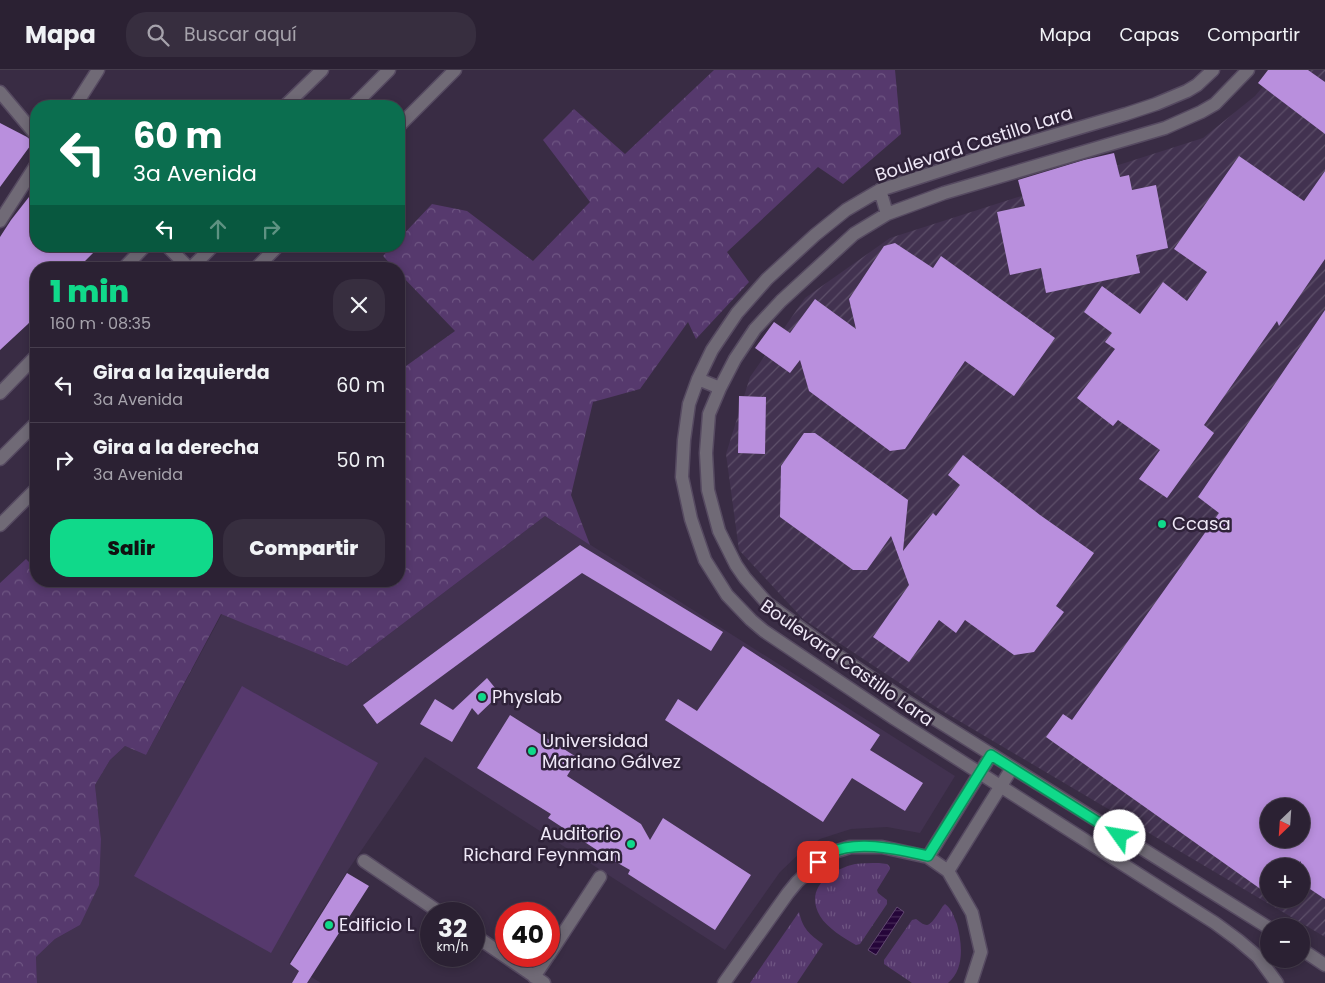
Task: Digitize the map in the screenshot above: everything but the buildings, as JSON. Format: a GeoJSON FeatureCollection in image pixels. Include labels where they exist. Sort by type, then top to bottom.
{"type":"FeatureCollection","features":[{"type":"Feature","properties":{"kind":"street"},"geometry":{"type":"LineString","coordinates":[[79,100],[98,70]]}},
{"type":"Feature","properties":{"kind":"street"},"geometry":{"type":"LineString","coordinates":[[292,100],[322,70]]}},
{"type":"Feature","properties":{"kind":"street"},"geometry":{"type":"LineString","coordinates":[[359,100],[389,70]]}},
{"type":"Feature","properties":{"kind":"street"},"geometry":{"type":"LineString","coordinates":[[405,120],[455,70]]}},
{"type":"Feature","properties":{"kind":"street","name":"Boulevard Castillo Lara"},"geometry":{"type":"LineString","coordinates":[[1213,70],[1192,88],[1156,104],[880,190],[846,210],[815,234],[766,279],[737,313],[712,350],[698,379],[689,404],[682,458],[682,477],[691,519],[705,560],[727,595],[751,620],[764,631],[895,719],[1215,923],[1258,957],[1277,983]]}},
{"type":"Feature","properties":{"kind":"street","name":"Boulevard Castillo Lara"},"geometry":{"type":"LineString","coordinates":[[1248,70],[1214,104],[1165,128],[944,193],[887,214],[854,234],[781,301],[755,329],[734,359],[709,414],[706,453],[708,490],[719,531],[736,565],[767,603],[840,657],[906,700],[1260,922]]}},
{"type":"Feature","properties":{"kind":"street"},"geometry":{"type":"LineString","coordinates":[[0,92],[30,128]]}},
{"type":"Feature","properties":{"kind":"street"},"geometry":{"type":"LineString","coordinates":[[0,221],[30,175]]}},
{"type":"Feature","properties":{"kind":"street"},"geometry":{"type":"LineString","coordinates":[[880,190],[887,214]]}},
{"type":"Feature","properties":{"kind":"street"},"geometry":{"type":"LineString","coordinates":[[130,262],[139,252]]}},
{"type":"Feature","properties":{"kind":"street"},"geometry":{"type":"LineString","coordinates":[[173,252],[183,262]]}},
{"type":"Feature","properties":{"kind":"street"},"geometry":{"type":"LineString","coordinates":[[197,262],[207,252]]}},
{"type":"Feature","properties":{"kind":"street"},"geometry":{"type":"LineString","coordinates":[[263,262],[272,252]]}},
{"type":"Feature","properties":{"kind":"street"},"geometry":{"type":"LineString","coordinates":[[0,393],[30,362]]}},
{"type":"Feature","properties":{"kind":"street"},"geometry":{"type":"LineString","coordinates":[[698,379],[720,388]]}},
{"type":"Feature","properties":{"kind":"street"},"geometry":{"type":"LineString","coordinates":[[0,459],[30,429]]}},
{"type":"Feature","properties":{"kind":"street"},"geometry":{"type":"LineString","coordinates":[[0,525],[30,495]]}},
{"type":"Feature","properties":{"kind":"street"},"geometry":{"type":"LineString","coordinates":[[751,620],[767,603]]}},
{"type":"Feature","properties":{"kind":"street"},"geometry":{"type":"LineString","coordinates":[[829,675],[840,657]]}},
{"type":"Feature","properties":{"kind":"street"},"geometry":{"type":"LineString","coordinates":[[895,719],[906,700]]}},
{"type":"Feature","properties":{"kind":"street"},"geometry":{"type":"LineString","coordinates":[[928,856],[991,755]]}},
{"type":"Feature","properties":{"kind":"street"},"geometry":{"type":"LineString","coordinates":[[948,870],[1012,768]]}},
{"type":"Feature","properties":{"kind":"street"},"geometry":{"type":"LineString","coordinates":[[1108,855],[1120,836]]}},
{"type":"Feature","properties":{"kind":"street"},"geometry":{"type":"LineString","coordinates":[[724,983],[788,893],[818,862],[831,853],[850,847],[882,846],[928,856],[948,870],[972,912],[981,952],[971,983]]}},
{"type":"Feature","properties":{"kind":"street"},"geometry":{"type":"LineString","coordinates":[[364,861],[424,902]]}},
{"type":"Feature","properties":{"kind":"street"},"geometry":{"type":"LineString","coordinates":[[560,938],[600,877]]}},
{"type":"Feature","properties":{"kind":"street"},"geometry":{"type":"LineString","coordinates":[[485,943],[539,980],[544,967]]}},
{"type":"Feature","properties":{"kind":"street"},"geometry":{"type":"LineString","coordinates":[[1310,955],[1325,965]]}},
{"type":"Feature","properties":{"kind":"shaded area"},"geometry":{"type":"Polygon","coordinates":[[[1277,70],[1325,70],[1325,937],[1310,928],[1310,918],[1293,918],[1276,908],[1310,908],[1310,858],[1260,858],[1260,899],[939,709],[803,619],[739,550],[726,454],[750,377],[805,298],[890,238],[1203,138],[1255,96],[1277,70]]]}},
{"type":"Feature","properties":{"kind":"shaded area","name":"Universidad Mariano Gálvez"},"geometry":{"type":"Polygon","coordinates":[[[545,516],[955,776],[920,833],[887,827],[851,829],[820,839],[801,852],[780,872],[725,950],[425,757],[348,870],[289,963],[321,983],[37,983],[36,957],[55,939],[80,925],[101,839],[95,785],[110,760],[125,746],[146,755],[222,614],[347,666],[545,516]]]}},
{"type":"Feature","properties":{"kind":"shaded area"},"geometry":{"type":"Polygon","coordinates":[[[897,907],[904,912],[876,955],[868,950],[897,907]]]}},
{"type":"Feature","properties":{"kind":"green space"},"geometry":{"type":"Polygon","coordinates":[[[714,70],[895,70],[901,134],[843,184],[818,167],[727,252],[749,282],[696,339],[688,322],[640,389],[593,402],[571,495],[590,545],[545,516],[347,666],[221,614],[146,755],[125,746],[110,760],[95,785],[101,839],[99,885],[80,925],[55,939],[36,957],[37,983],[0,983],[0,583],[26,559],[30,563],[30,587],[405,587],[405,367],[455,331],[405,279],[405,262],[389,262],[383,256],[387,252],[405,252],[405,233],[432,204],[467,211],[533,261],[590,202],[543,140],[574,109],[625,154],[714,70]]]}},
{"type":"Feature","properties":{"kind":"green space"},"geometry":{"type":"Polygon","coordinates":[[[242,686],[378,763],[271,953],[134,876],[242,686]]]}},
{"type":"Feature","properties":{"kind":"green space"},"geometry":{"type":"Polygon","coordinates":[[[855,864],[887,864],[890,867],[877,890],[887,900],[887,904],[860,944],[856,945],[831,929],[820,916],[815,897],[817,889],[829,876],[846,867],[855,864]]]}},
{"type":"Feature","properties":{"kind":"green space"},"geometry":{"type":"Polygon","coordinates":[[[945,904],[953,913],[959,931],[961,955],[957,971],[948,983],[912,983],[884,964],[884,960],[912,920],[916,919],[927,925],[945,904]]]}},
{"type":"Feature","properties":{"kind":"green space"},"geometry":{"type":"Polygon","coordinates":[[[799,912],[802,923],[807,931],[823,944],[797,983],[750,983],[799,912]]]}},
{"type":"Feature","properties":{"kind":"place","name":"Ccasa"},"geometry":{"type":"Point","coordinates":[1162,524]}},
{"type":"Feature","properties":{"kind":"place","name":"Physlab"},"geometry":{"type":"Point","coordinates":[482,697]}},
{"type":"Feature","properties":{"kind":"place","name":"Universidad Mariano Gálvez"},"geometry":{"type":"Point","coordinates":[532,751]}},
{"type":"Feature","properties":{"kind":"place","name":"Auditorio Richard Feynman"},"geometry":{"type":"Point","coordinates":[631,844]}},
{"type":"Feature","properties":{"kind":"place","name":"Edificio L"},"geometry":{"type":"Point","coordinates":[329,925]}},
{"type":"Feature","properties":{"kind":"route"},"geometry":{"type":"LineString","coordinates":[[818,862],[831,853],[850,847],[882,846],[928,856],[991,755],[1120,836]]}}]}
